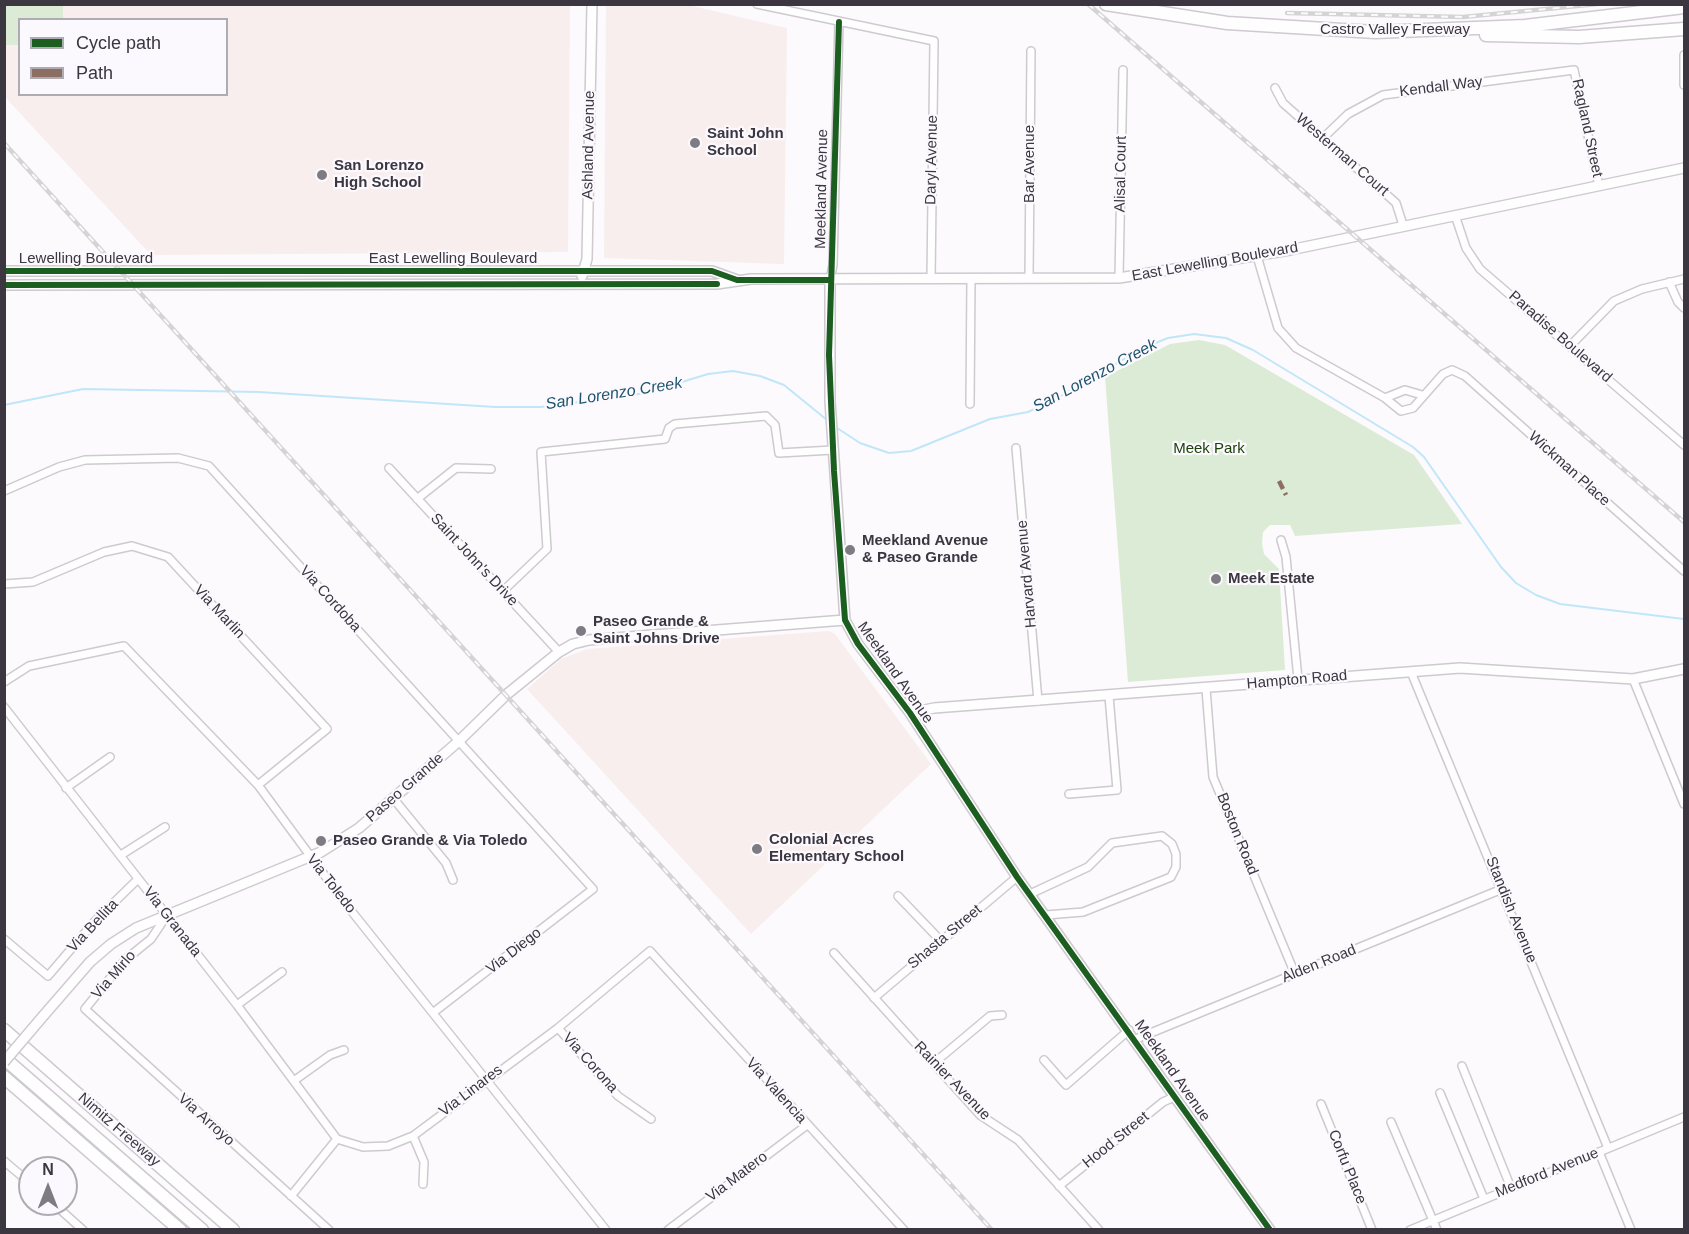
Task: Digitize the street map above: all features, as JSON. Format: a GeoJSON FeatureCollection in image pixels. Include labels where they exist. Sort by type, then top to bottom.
{"type":"FeatureCollection","features":[{"type":"Feature","properties":{"kind":"highway","name":"Castro Valley Freeway"},"geometry":{"type":"LineString","coordinates":[[1106,4],[1139,11],[1291,28],[1449,31],[1561,23],[1684,7]]}},
{"type":"Feature","properties":{"kind":"highway"},"geometry":{"type":"LineString","coordinates":[[1449,31],[1533,37],[1616,35],[1684,29]]}},
{"type":"Feature","properties":{"kind":"highway","name":"Nimitz Freeway"},"geometry":{"type":"LineString","coordinates":[[4,1030],[233,1230]]}},
{"type":"Feature","properties":{"kind":"highway"},"geometry":{"type":"LineString","coordinates":[[4,1060],[202,1230]]}},
{"type":"Feature","properties":{"kind":"highway"},"geometry":{"type":"LineString","coordinates":[[4,1077],[180,1230]]}},
{"type":"Feature","properties":{"kind":"main road","name":"Ashland Avenue"},"geometry":{"type":"LineString","coordinates":[[579,284],[587,259],[591,4]]}},
{"type":"Feature","properties":{"kind":"main road","name":"East Lewelling Boulevard"},"geometry":{"type":"LineString","coordinates":[[172,284],[717,284],[737,280],[1119,278],[1257,256],[1684,168]]}},
{"type":"Feature","properties":{"kind":"main road","name":"East Lewelling Boulevard"},"geometry":{"type":"LineString","coordinates":[[168,270],[712,271],[737,280]]}},
{"type":"Feature","properties":{"kind":"main road","name":"Lewelling Boulevard"},"geometry":{"type":"LineString","coordinates":[[4,271],[168,270]]}},
{"type":"Feature","properties":{"kind":"main road"},"geometry":{"type":"LineString","coordinates":[[365,270],[366,285]]}},
{"type":"Feature","properties":{"kind":"main road","name":"Meekland Avenue"},"geometry":{"type":"LineString","coordinates":[[830,280],[830,401],[845,620],[858,644],[910,713],[1017,877],[1136,1039],[1174,1097],[1270,1230]]}},
{"type":"Feature","properties":{"kind":"main road","name":"Lewelling Boulevard"},"geometry":{"type":"LineString","coordinates":[[4,285],[172,284]]}},
{"type":"Feature","properties":{"kind":"main road","name":"Paseo Grande"},"geometry":{"type":"LineString","coordinates":[[4,1060],[90,962],[111,944],[136,928],[310,856],[359,828],[459,741],[506,695],[559,652],[589,640],[845,620]]}},
{"type":"Feature","properties":{"kind":"main road","name":"Hampton Road"},"geometry":{"type":"LineString","coordinates":[[910,713],[934,708],[1460,668],[1633,679],[1684,669]]}},
{"type":"Feature","properties":{"kind":"street"},"geometry":{"type":"LineString","coordinates":[[757,4],[838,22]]}},
{"type":"Feature","properties":{"kind":"street","name":"Daryl Avenue"},"geometry":{"type":"LineString","coordinates":[[838,22],[934,41],[931,278]]}},
{"type":"Feature","properties":{"kind":"street","name":"Meekland Avenue"},"geometry":{"type":"LineString","coordinates":[[830,280],[838,22]]}},
{"type":"Feature","properties":{"kind":"street","name":"Bar Avenue"},"geometry":{"type":"LineString","coordinates":[[1029,278],[1030,51]]}},
{"type":"Feature","properties":{"kind":"street"},"geometry":{"type":"LineString","coordinates":[[1684,56],[1684,85]]}},
{"type":"Feature","properties":{"kind":"street","name":"Alisal Court"},"geometry":{"type":"LineString","coordinates":[[1119,278],[1123,70]]}},
{"type":"Feature","properties":{"kind":"street","name":"Kendall Way"},"geometry":{"type":"LineString","coordinates":[[1323,138],[1348,114],[1383,94],[1574,70]]}},
{"type":"Feature","properties":{"kind":"street","name":"Ragland Street"},"geometry":{"type":"LineString","coordinates":[[1574,70],[1599,186]]}},
{"type":"Feature","properties":{"kind":"street","name":"Westerman Court"},"geometry":{"type":"LineString","coordinates":[[1275,88],[1283,103],[1396,203],[1403,225]]}},
{"type":"Feature","properties":{"kind":"street","name":"Paradise Boulevard"},"geometry":{"type":"LineString","coordinates":[[1455,216],[1466,248],[1480,269],[1684,445]]}},
{"type":"Feature","properties":{"kind":"street"},"geometry":{"type":"LineString","coordinates":[[1257,256],[1270,307],[1278,328],[1296,348],[1385,398],[1401,411],[1413,408],[1422,395],[1405,390],[1385,398]]}},
{"type":"Feature","properties":{"kind":"street"},"geometry":{"type":"LineString","coordinates":[[970,404],[971,278]]}},
{"type":"Feature","properties":{"kind":"street"},"geometry":{"type":"LineString","coordinates":[[1570,346],[1614,301],[1642,289],[1684,279]]}},
{"type":"Feature","properties":{"kind":"street"},"geometry":{"type":"LineString","coordinates":[[1669,282],[1678,302],[1684,308]]}},
{"type":"Feature","properties":{"kind":"street","name":"Wickman Place"},"geometry":{"type":"LineString","coordinates":[[1422,395],[1443,374],[1452,370],[1465,376],[1684,571]]}},
{"type":"Feature","properties":{"kind":"street"},"geometry":{"type":"LineString","coordinates":[[503,591],[547,549],[541,452],[665,439],[669,428],[675,424],[765,416],[775,425],[779,453],[787,454],[832,445]]}},
{"type":"Feature","properties":{"kind":"street","name":"Harvard Avenue"},"geometry":{"type":"LineString","coordinates":[[1016,448],[1038,701]]}},
{"type":"Feature","properties":{"kind":"street","name":"Via Cordoba"},"geometry":{"type":"LineString","coordinates":[[4,491],[59,467],[85,460],[178,458],[209,466],[593,889]]}},
{"type":"Feature","properties":{"kind":"street","name":"Saint John's Drive"},"geometry":{"type":"LineString","coordinates":[[389,468],[559,652]]}},
{"type":"Feature","properties":{"kind":"street"},"geometry":{"type":"LineString","coordinates":[[417,499],[448,471],[456,468],[491,469]]}},
{"type":"Feature","properties":{"kind":"street"},"geometry":{"type":"LineString","coordinates":[[1281,540],[1286,557],[1298,679]]}},
{"type":"Feature","properties":{"kind":"street","name":"Via Marlin"},"geometry":{"type":"LineString","coordinates":[[4,584],[33,582],[104,552],[132,546],[168,557],[327,729],[258,785]]}},
{"type":"Feature","properties":{"kind":"street","name":"Via Toledo"},"geometry":{"type":"LineString","coordinates":[[4,682],[29,666],[124,646],[258,785],[310,856],[485,1080],[606,1230]]}},
{"type":"Feature","properties":{"kind":"street","name":"Standish Avenue"},"geometry":{"type":"LineString","coordinates":[[1412,672],[1608,1148]]}},
{"type":"Feature","properties":{"kind":"street"},"geometry":{"type":"LineString","coordinates":[[1633,679],[1684,804]]}},
{"type":"Feature","properties":{"kind":"street","name":"Boston Road"},"geometry":{"type":"LineString","coordinates":[[1206,688],[1213,777],[1295,974]]}},
{"type":"Feature","properties":{"kind":"street"},"geometry":{"type":"LineString","coordinates":[[1069,794],[1117,790],[1109,696]]}},
{"type":"Feature","properties":{"kind":"street","name":"Via Granada"},"geometry":{"type":"LineString","coordinates":[[4,707],[295,1080],[337,1138]]}},
{"type":"Feature","properties":{"kind":"street"},"geometry":{"type":"LineString","coordinates":[[66,788],[110,757]]}},
{"type":"Feature","properties":{"kind":"street"},"geometry":{"type":"LineString","coordinates":[[393,798],[446,863],[453,880]]}},
{"type":"Feature","properties":{"kind":"street"},"geometry":{"type":"LineString","coordinates":[[121,855],[165,827]]}},
{"type":"Feature","properties":{"kind":"street"},"geometry":{"type":"LineString","coordinates":[[1030,894],[1088,867],[1112,843],[1162,836],[1172,844],[1176,855],[1176,867],[1171,877],[1083,912],[1046,915]]}},
{"type":"Feature","properties":{"kind":"street","name":"Shasta Street"},"geometry":{"type":"LineString","coordinates":[[874,998],[1017,877]]}},
{"type":"Feature","properties":{"kind":"street","name":"Via Bellita"},"geometry":{"type":"LineString","coordinates":[[4,939],[48,976],[95,921],[138,879]]}},
{"type":"Feature","properties":{"kind":"street","name":"Via Diego"},"geometry":{"type":"LineString","coordinates":[[434,1012],[593,889]]}},
{"type":"Feature","properties":{"kind":"street","name":"Alden Road"},"geometry":{"type":"LineString","coordinates":[[1136,1039],[1502,889]]}},
{"type":"Feature","properties":{"kind":"street"},"geometry":{"type":"LineString","coordinates":[[898,896],[941,941]]}},
{"type":"Feature","properties":{"kind":"street","name":"Via Mirlo"},"geometry":{"type":"LineString","coordinates":[[85,1009],[139,947],[151,939],[167,915]]}},
{"type":"Feature","properties":{"kind":"street","name":"Via Linares"},"geometry":{"type":"LineString","coordinates":[[337,1138],[363,1147],[388,1146],[413,1136],[485,1080],[558,1028],[650,951]]}},
{"type":"Feature","properties":{"kind":"street","name":"Via Valencia"},"geometry":{"type":"LineString","coordinates":[[650,951],[904,1230]]}},
{"type":"Feature","properties":{"kind":"street","name":"Rainier Avenue"},"geometry":{"type":"LineString","coordinates":[[834,953],[980,1115],[1018,1140],[1099,1230]]}},
{"type":"Feature","properties":{"kind":"street"},"geometry":{"type":"LineString","coordinates":[[237,1005],[282,972]]}},
{"type":"Feature","properties":{"kind":"street","name":"Via Arroyo"},"geometry":{"type":"LineString","coordinates":[[85,1009],[329,1230]]}},
{"type":"Feature","properties":{"kind":"street"},"geometry":{"type":"LineString","coordinates":[[934,1063],[990,1016],[1002,1015]]}},
{"type":"Feature","properties":{"kind":"street","name":"Via Corona"},"geometry":{"type":"LineString","coordinates":[[558,1028],[618,1096],[651,1119]]}},
{"type":"Feature","properties":{"kind":"street"},"geometry":{"type":"LineString","coordinates":[[1044,1060],[1066,1085],[1129,1030]]}},
{"type":"Feature","properties":{"kind":"street"},"geometry":{"type":"LineString","coordinates":[[295,1080],[330,1055],[344,1050]]}},
{"type":"Feature","properties":{"kind":"street"},"geometry":{"type":"LineString","coordinates":[[1462,1066],[1511,1188]]}},
{"type":"Feature","properties":{"kind":"street"},"geometry":{"type":"LineString","coordinates":[[1440,1093],[1484,1199]]}},
{"type":"Feature","properties":{"kind":"street","name":"Hood Street"},"geometry":{"type":"LineString","coordinates":[[1059,1186],[1163,1102],[1174,1097]]}},
{"type":"Feature","properties":{"kind":"street","name":"Corfu Place"},"geometry":{"type":"LineString","coordinates":[[1321,1104],[1372,1230]]}},
{"type":"Feature","properties":{"kind":"street","name":"Medford Avenue"},"geometry":{"type":"LineString","coordinates":[[1410,1230],[1684,1117]]}},
{"type":"Feature","properties":{"kind":"street"},"geometry":{"type":"LineString","coordinates":[[1391,1122],[1437,1230]]}},
{"type":"Feature","properties":{"kind":"street","name":"Via Matero"},"geometry":{"type":"LineString","coordinates":[[668,1230],[807,1125]]}},
{"type":"Feature","properties":{"kind":"street"},"geometry":{"type":"LineString","coordinates":[[413,1136],[424,1162],[423,1184]]}},
{"type":"Feature","properties":{"kind":"street"},"geometry":{"type":"LineString","coordinates":[[291,1196],[337,1138]]}},
{"type":"Feature","properties":{"kind":"street"},"geometry":{"type":"LineString","coordinates":[[1599,1152],[1631,1230]]}},
{"type":"Feature","properties":{"kind":"street"},"geometry":{"type":"LineString","coordinates":[[4,1161],[18,1173]]}},
{"type":"Feature","properties":{"kind":"street"},"geometry":{"type":"LineString","coordinates":[[67,1216],[83,1230]]}},
{"type":"Feature","properties":{"kind":"shaded area","name":"San Lorenzo High School"},"geometry":{"type":"Polygon","coordinates":[[[5,5],[570,5],[568,252],[151,255],[5,97],[5,5]]]}},
{"type":"Feature","properties":{"kind":"shaded area","name":"Saint John School"},"geometry":{"type":"Polygon","coordinates":[[[606,5],[688,5],[787,28],[784,264],[604,258],[606,5]]]}},
{"type":"Feature","properties":{"kind":"shaded area","name":"Colonial Acres Elementary School"},"geometry":{"type":"Polygon","coordinates":[[[829,631],[835,634],[931,764],[751,934],[527,689],[561,659],[587,649],[829,631]]]}},
{"type":"Feature","properties":{"kind":"green space"},"geometry":{"type":"Polygon","coordinates":[[[4,5],[63,5],[63,18],[18,18],[18,45],[5,45],[4,5]]]}},
{"type":"Feature","properties":{"kind":"green space","name":"Meek Park"},"geometry":{"type":"Polygon","coordinates":[[[1199,340],[1225,345],[1414,455],[1462,524],[1295,536],[1290,525],[1270,525],[1263,532],[1262,544],[1264,554],[1279,569],[1285,670],[1128,682],[1105,377],[1170,344],[1199,340]]]}},
{"type":"Feature","properties":{"kind":"waterway","name":"San Lorenzo Creek"},"geometry":{"type":"LineString","coordinates":[[834,426],[860,443],[889,453],[911,451],[990,419],[1028,412],[1054,400],[1143,348],[1168,338],[1194,334],[1226,338],[1253,350],[1413,447],[1424,457],[1501,567],[1516,583],[1536,595],[1560,604],[1684,619]]}},
{"type":"Feature","properties":{"kind":"waterway","name":"San Lorenzo Creek"},"geometry":{"type":"LineString","coordinates":[[4,405],[83,389],[259,392],[495,407],[541,407],[646,393],[708,374],[733,371],[760,376],[784,385],[827,420]]}},
{"type":"Feature","properties":{"kind":"railway"},"geometry":{"type":"LineString","coordinates":[[1088,4],[1684,522]]}},
{"type":"Feature","properties":{"kind":"railway"},"geometry":{"type":"LineString","coordinates":[[1287,13],[1463,17],[1598,4]]}},
{"type":"Feature","properties":{"kind":"railway"},"geometry":{"type":"LineString","coordinates":[[4,143],[992,1230]]}},
{"type":"Feature","properties":{"kind":"marked path"},"geometry":{"type":"LineString","coordinates":[[1279,481],[1286,495]]}},
{"type":"Feature","properties":{"kind":"cycle path"},"geometry":{"type":"LineString","coordinates":[[839,22],[829,355],[834,471],[845,620],[858,644],[910,713],[1017,877],[1270,1230]]}},
{"type":"Feature","properties":{"kind":"cycle path"},"geometry":{"type":"LineString","coordinates":[[4,271],[712,271],[737,280],[830,280]]}},
{"type":"Feature","properties":{"kind":"cycle path"},"geometry":{"type":"LineString","coordinates":[[4,285],[717,284]]}},
{"type":"Feature","properties":{"kind":"place","name":"Saint John School"},"geometry":{"type":"Point","coordinates":[695,143]}},
{"type":"Feature","properties":{"kind":"place","name":"San Lorenzo High School"},"geometry":{"type":"Point","coordinates":[322,175]}},
{"type":"Feature","properties":{"kind":"place","name":"Meekland Avenue & Paseo Grande"},"geometry":{"type":"Point","coordinates":[850,550]}},
{"type":"Feature","properties":{"kind":"place","name":"Meek Estate"},"geometry":{"type":"Point","coordinates":[1216,579]}},
{"type":"Feature","properties":{"kind":"place","name":"Paseo Grande & Saint Johns Drive"},"geometry":{"type":"Point","coordinates":[581,631]}},
{"type":"Feature","properties":{"kind":"place","name":"Paseo Grande & Via Toledo"},"geometry":{"type":"Point","coordinates":[321,841]}},
{"type":"Feature","properties":{"kind":"place","name":"Colonial Acres Elementary School"},"geometry":{"type":"Point","coordinates":[757,849]}}]}
